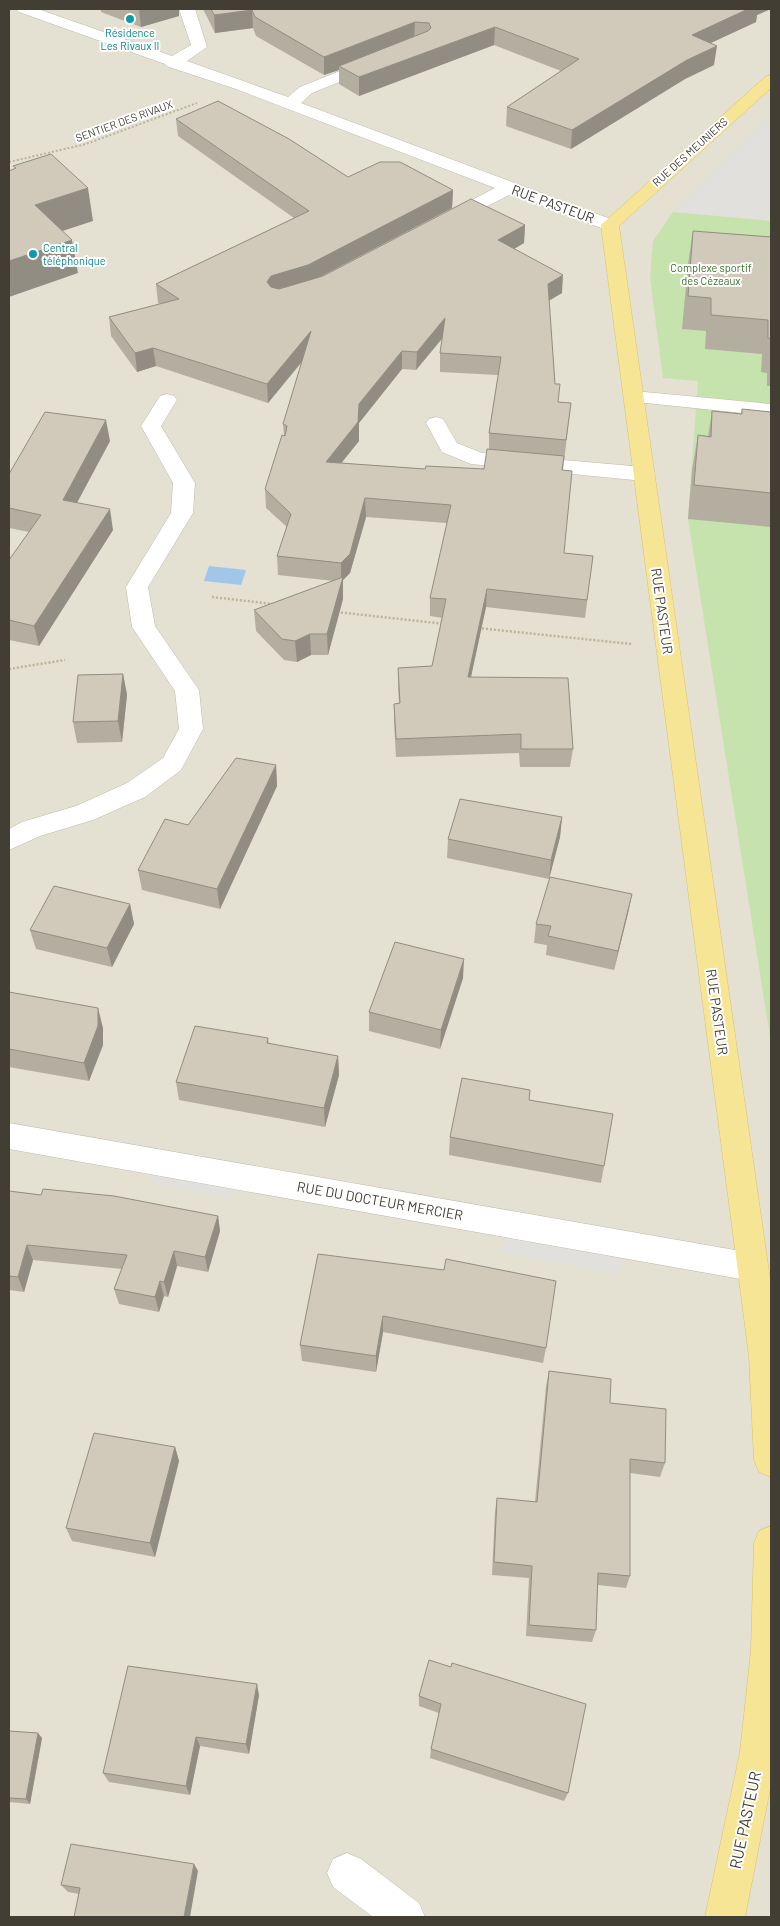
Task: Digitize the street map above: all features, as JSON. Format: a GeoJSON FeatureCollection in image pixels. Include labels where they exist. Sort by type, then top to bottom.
{"type":"FeatureCollection","features":[{"type":"Feature","properties":{"kind":"main road","name":"RUE DES MEUNIERS"},"geometry":{"type":"LineString","coordinates":[[610,224],[771,80]]}},
{"type":"Feature","properties":{"kind":"main road","name":"RUE PASTEUR"},"geometry":{"type":"LineString","coordinates":[[610,224],[764,1356],[771,1460]]}},
{"type":"Feature","properties":{"kind":"main road","name":"RUE PASTEUR"},"geometry":{"type":"LineString","coordinates":[[725,1917],[759,1752],[769,1651],[771,1543]]}},
{"type":"Feature","properties":{"kind":"street","name":"RUE PASTEUR"},"geometry":{"type":"LineString","coordinates":[[24,9],[172,63],[242,86],[610,224]]}},
{"type":"Feature","properties":{"kind":"street"},"geometry":{"type":"LineString","coordinates":[[172,63],[199,47],[187,9]]}},
{"type":"Feature","properties":{"kind":"street"},"geometry":{"type":"LineString","coordinates":[[290,104],[306,90],[386,58]]}},
{"type":"Feature","properties":{"kind":"street"},"geometry":{"type":"LineString","coordinates":[[430,229],[510,188]]}},
{"type":"Feature","properties":{"kind":"street"},"geometry":{"type":"LineString","coordinates":[[634,397],[771,410]]}},
{"type":"Feature","properties":{"kind":"street"},"geometry":{"type":"LineString","coordinates":[[9,840],[31,829],[84,813],[136,790],[172,764],[191,729],[187,690],[144,627],[137,587],[182,513],[184,483],[151,426],[167,400]]}},
{"type":"Feature","properties":{"kind":"street"},"geometry":{"type":"LineString","coordinates":[[436,423],[449,448],[478,459],[644,474]]}},
{"type":"Feature","properties":{"kind":"street","name":"RUE DU DOCTEUR MERCIER"},"geometry":{"type":"LineString","coordinates":[[9,1136],[752,1266]]}},
{"type":"Feature","properties":{"kind":"street"},"geometry":{"type":"LineString","coordinates":[[347,1873],[405,1917]]}},
{"type":"Feature","properties":{"kind":"path","name":"SENTIER DES RIVAUX"},"geometry":{"type":"LineString","coordinates":[[9,162],[86,144],[242,86]]}},
{"type":"Feature","properties":{"kind":"path"},"geometry":{"type":"LineString","coordinates":[[212,597],[281,605]]}},
{"type":"Feature","properties":{"kind":"path"},"geometry":{"type":"LineString","coordinates":[[331,611],[450,624]]}},
{"type":"Feature","properties":{"kind":"path"},"geometry":{"type":"LineString","coordinates":[[470,627],[619,644],[667,644]]}},
{"type":"Feature","properties":{"kind":"path"},"geometry":{"type":"LineString","coordinates":[[9,669],[65,660]]}},
{"type":"Feature","properties":{"kind":"shaded area"},"geometry":{"type":"Polygon","coordinates":[[[9,9],[771,9],[771,1917],[9,1917],[9,9]]]}},
{"type":"Feature","properties":{"kind":"shaded area"},"geometry":{"type":"Polygon","coordinates":[[[771,114],[771,221],[673,212],[771,114]]]}},
{"type":"Feature","properties":{"kind":"shaded area"},"geometry":{"type":"Polygon","coordinates":[[[152,1168],[236,1184],[231,1199],[147,1182],[152,1168]]]}},
{"type":"Feature","properties":{"kind":"shaded area"},"geometry":{"type":"Polygon","coordinates":[[[504,1235],[623,1255],[620,1274],[501,1252],[504,1235]]]}},
{"type":"Feature","properties":{"kind":"green space","name":"Complexe sportif des Cézeaux"},"geometry":{"type":"Polygon","coordinates":[[[771,114],[771,1043],[688,519],[698,381],[663,378],[650,278],[653,241],[673,212],[771,114]]]}},
{"type":"Feature","properties":{"kind":"water"},"geometry":{"type":"Polygon","coordinates":[[[209,566],[246,570],[241,585],[204,581],[209,566]]]}},
{"type":"Feature","properties":{"kind":"building"},"geometry":{"type":"Polygon","coordinates":[[[211,9],[748,9],[692,35],[717,46],[687,60],[572,130],[507,107],[579,59],[495,27],[359,77],[339,66],[428,31],[431,28],[429,23],[415,22],[324,57],[255,17],[252,10],[214,15],[211,9]]]}},
{"type":"Feature","properties":{"kind":"building"},"geometry":{"type":"Polygon","coordinates":[[[218,101],[289,139],[348,177],[380,162],[400,162],[453,190],[308,265],[271,276],[267,282],[271,287],[279,289],[323,276],[471,199],[525,225],[498,240],[563,275],[548,284],[555,384],[560,384],[558,402],[571,403],[566,440],[489,433],[501,357],[440,353],[445,318],[417,352],[402,351],[359,404],[358,422],[326,462],[425,469],[426,466],[484,469],[487,449],[564,456],[562,470],[572,471],[564,553],[593,556],[587,600],[487,589],[468,677],[568,678],[573,749],[521,749],[521,734],[396,739],[394,704],[400,703],[398,668],[432,666],[446,599],[430,598],[451,505],[365,498],[350,554],[341,563],[277,556],[291,514],[265,489],[282,435],[285,436],[287,426],[283,424],[311,331],[267,384],[153,348],[135,353],[109,317],[179,299],[156,284],[309,211],[176,119],[218,101]]]}},
{"type":"Feature","properties":{"kind":"building"},"geometry":{"type":"Polygon","coordinates":[[[51,154],[88,188],[35,205],[72,240],[9,261],[9,171],[16,168],[13,166],[51,154]]]}},
{"type":"Feature","properties":{"kind":"building"},"geometry":{"type":"Polygon","coordinates":[[[693,231],[771,237],[771,339],[768,338],[768,320],[711,315],[711,298],[688,296],[693,231]]]}},
{"type":"Feature","properties":{"kind":"building"},"geometry":{"type":"Polygon","coordinates":[[[742,409],[771,412],[771,493],[694,485],[698,435],[711,437],[712,411],[742,414],[742,409]]]}},
{"type":"Feature","properties":{"kind":"building"},"geometry":{"type":"Polygon","coordinates":[[[45,412],[106,420],[63,500],[110,509],[34,626],[9,620],[9,560],[41,515],[9,508],[9,474],[45,412]]]}},
{"type":"Feature","properties":{"kind":"building"},"geometry":{"type":"Polygon","coordinates":[[[343,577],[327,634],[310,634],[295,641],[282,639],[254,610],[343,577]]]}},
{"type":"Feature","properties":{"kind":"building"},"geometry":{"type":"Polygon","coordinates":[[[123,674],[118,721],[73,722],[78,675],[123,674]]]}},
{"type":"Feature","properties":{"kind":"building"},"geometry":{"type":"Polygon","coordinates":[[[236,758],[276,765],[217,889],[138,870],[165,819],[188,825],[236,758]]]}},
{"type":"Feature","properties":{"kind":"building"},"geometry":{"type":"Polygon","coordinates":[[[460,799],[562,817],[551,860],[448,839],[460,799]]]}},
{"type":"Feature","properties":{"kind":"building"},"geometry":{"type":"Polygon","coordinates":[[[550,877],[632,894],[618,951],[548,936],[551,926],[536,924],[550,877]]]}},
{"type":"Feature","properties":{"kind":"building"},"geometry":{"type":"Polygon","coordinates":[[[54,886],[130,904],[107,948],[30,930],[54,886]]]}},
{"type":"Feature","properties":{"kind":"building"},"geometry":{"type":"Polygon","coordinates":[[[395,942],[464,959],[441,1030],[369,1012],[395,942]]]}},
{"type":"Feature","properties":{"kind":"building"},"geometry":{"type":"Polygon","coordinates":[[[9,992],[98,1008],[98,1026],[84,1063],[9,1049],[9,992]]]}},
{"type":"Feature","properties":{"kind":"building"},"geometry":{"type":"Polygon","coordinates":[[[195,1026],[268,1038],[267,1043],[338,1056],[324,1108],[176,1082],[195,1026]]]}},
{"type":"Feature","properties":{"kind":"building"},"geometry":{"type":"Polygon","coordinates":[[[462,1078],[530,1090],[529,1100],[613,1114],[604,1166],[450,1137],[462,1078]]]}},
{"type":"Feature","properties":{"kind":"building"},"geometry":{"type":"Polygon","coordinates":[[[43,1189],[114,1196],[218,1216],[205,1257],[174,1251],[164,1282],[160,1281],[155,1297],[114,1289],[127,1255],[27,1245],[18,1277],[9,1276],[9,1191],[41,1195],[43,1189]]]}},
{"type":"Feature","properties":{"kind":"building"},"geometry":{"type":"Polygon","coordinates":[[[318,1254],[444,1270],[446,1259],[556,1281],[546,1348],[383,1316],[376,1356],[300,1345],[318,1254]]]}},
{"type":"Feature","properties":{"kind":"building"},"geometry":{"type":"Polygon","coordinates":[[[549,1371],[611,1379],[610,1403],[666,1409],[665,1463],[630,1459],[630,1576],[598,1573],[596,1630],[529,1625],[532,1566],[494,1562],[497,1498],[537,1502],[549,1371]]]}},
{"type":"Feature","properties":{"kind":"building"},"geometry":{"type":"Polygon","coordinates":[[[94,1433],[175,1447],[150,1543],[66,1528],[94,1433]]]}},
{"type":"Feature","properties":{"kind":"building"},"geometry":{"type":"Polygon","coordinates":[[[429,1660],[451,1667],[452,1663],[586,1704],[568,1793],[431,1749],[441,1704],[419,1696],[429,1660]]]}},
{"type":"Feature","properties":{"kind":"building"},"geometry":{"type":"Polygon","coordinates":[[[128,1666],[257,1684],[246,1744],[196,1737],[186,1786],[103,1773],[128,1666]]]}},
{"type":"Feature","properties":{"kind":"building"},"geometry":{"type":"Polygon","coordinates":[[[9,1731],[38,1733],[26,1799],[9,1798],[9,1731]]]}},
{"type":"Feature","properties":{"kind":"building"},"geometry":{"type":"Polygon","coordinates":[[[71,1844],[194,1864],[184,1917],[74,1917],[80,1888],[61,1885],[71,1844]]]}},
{"type":"Feature","properties":{"kind":"place","name":"Résidence Les Rivaux II"},"geometry":{"type":"Point","coordinates":[130,19]}},
{"type":"Feature","properties":{"kind":"place","name":"Central téléphonique"},"geometry":{"type":"Point","coordinates":[33,254]}}]}
